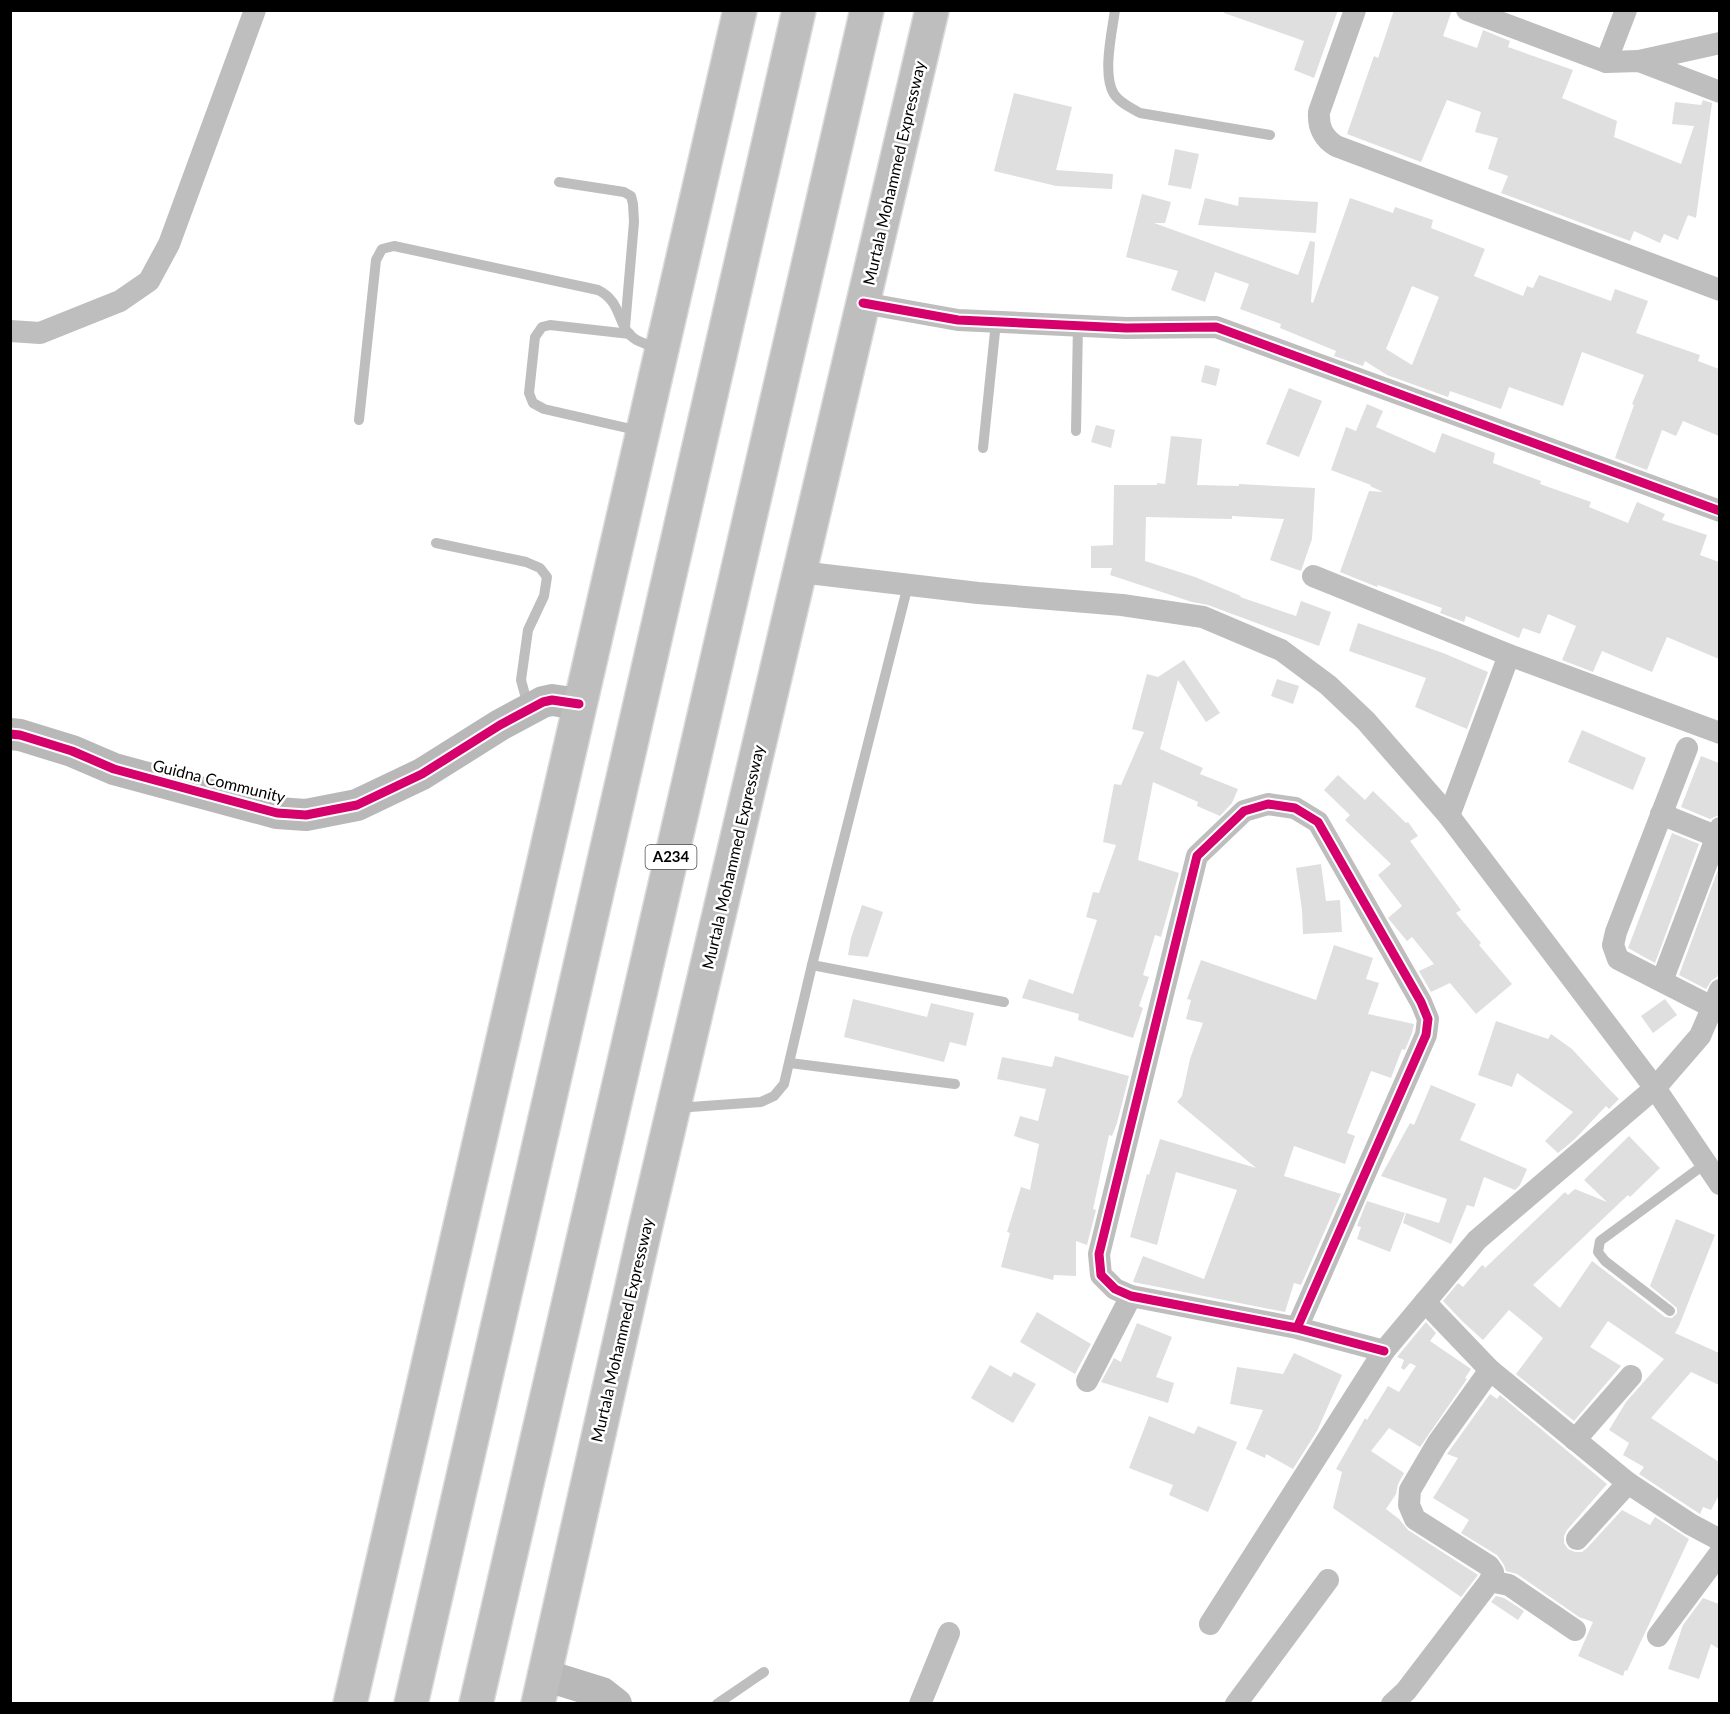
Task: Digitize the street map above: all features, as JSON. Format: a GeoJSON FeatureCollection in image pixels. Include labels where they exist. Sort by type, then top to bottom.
{"type":"FeatureCollection","features":[{"type":"Feature","properties":{"kind":"highway"},"geometry":{"type":"LineString","coordinates":[[350,1704],[740,10]]}},
{"type":"Feature","properties":{"kind":"highway"},"geometry":{"type":"LineString","coordinates":[[411,1704],[799,10]]}},
{"type":"Feature","properties":{"kind":"highway","name":"A234"},"geometry":{"type":"LineString","coordinates":[[476,1704],[867,10]]}},
{"type":"Feature","properties":{"kind":"highway","name":"Murtala Mohammed Expressway"},"geometry":{"type":"LineString","coordinates":[[541,1689],[674,1108],[932,10]]}},
{"type":"Feature","properties":{"kind":"street"},"geometry":{"type":"LineString","coordinates":[[10,331],[40,333],[120,301],[149,281],[169,244],[255,10]]}},
{"type":"Feature","properties":{"kind":"street"},"geometry":{"type":"LineString","coordinates":[[1355,10],[1319,112],[1318,124],[1328,141],[1719,290]]}},
{"type":"Feature","properties":{"kind":"street"},"geometry":{"type":"LineString","coordinates":[[1467,10],[1606,62],[1639,61],[1719,43]]}},
{"type":"Feature","properties":{"kind":"street"},"geometry":{"type":"LineString","coordinates":[[1606,62],[1626,10]]}},
{"type":"Feature","properties":{"kind":"street"},"geometry":{"type":"LineString","coordinates":[[1639,61],[1719,92]]}},
{"type":"Feature","properties":{"kind":"street"},"geometry":{"type":"LineString","coordinates":[[863,303],[958,320],[1126,328],[1216,327],[1719,511]]}},
{"type":"Feature","properties":{"kind":"street"},"geometry":{"type":"LineString","coordinates":[[800,572],[989,594],[1122,605],[1203,617],[1281,650],[1328,685],[1366,721],[1449,816],[1655,1088],[1719,1184]]}},
{"type":"Feature","properties":{"kind":"street"},"geometry":{"type":"LineString","coordinates":[[1313,576],[1509,655],[1719,733]]}},
{"type":"Feature","properties":{"kind":"street"},"geometry":{"type":"LineString","coordinates":[[1449,816],[1509,655]]}},
{"type":"Feature","properties":{"kind":"street","name":"Guidna Community"},"geometry":{"type":"LineString","coordinates":[[10,734],[21,735],[72,751],[114,769],[277,813],[306,815],[357,805],[422,774],[543,702],[552,700],[579,704]]}},
{"type":"Feature","properties":{"kind":"street"},"geometry":{"type":"LineString","coordinates":[[1210,1624],[1384,1351],[1477,1240],[1655,1088],[1700,1036],[1716,998],[1662,981],[1618,959],[1613,945],[1687,748]]}},
{"type":"Feature","properties":{"kind":"street"},"geometry":{"type":"LineString","coordinates":[[1297,1328],[1426,1035],[1428,1019],[1421,1002],[1318,822],[1295,808],[1268,804],[1244,811],[1197,856],[1099,1254],[1101,1275],[1115,1289],[1131,1296],[1297,1328],[1384,1351]]}},
{"type":"Feature","properties":{"kind":"street"},"geometry":{"type":"LineString","coordinates":[[1661,814],[1718,834],[1662,981]]}},
{"type":"Feature","properties":{"kind":"street"},"geometry":{"type":"LineString","coordinates":[[1087,1381],[1131,1296]]}},
{"type":"Feature","properties":{"kind":"street"},"geometry":{"type":"LineString","coordinates":[[1425,1302],[1490,1370],[1628,1484],[1719,1540]]}},
{"type":"Feature","properties":{"kind":"street"},"geometry":{"type":"LineString","coordinates":[[1392,1704],[1406,1691],[1490,1581],[1493,1572],[1488,1566],[1415,1519],[1409,1505],[1410,1490],[1437,1444],[1490,1370]]}},
{"type":"Feature","properties":{"kind":"street"},"geometry":{"type":"LineString","coordinates":[[1575,1440],[1631,1376]]}},
{"type":"Feature","properties":{"kind":"street"},"geometry":{"type":"LineString","coordinates":[[1577,1539],[1628,1484]]}},
{"type":"Feature","properties":{"kind":"street"},"geometry":{"type":"LineString","coordinates":[[1658,1636],[1719,1553]]}},
{"type":"Feature","properties":{"kind":"street"},"geometry":{"type":"LineString","coordinates":[[1236,1704],[1328,1580]]}},
{"type":"Feature","properties":{"kind":"street"},"geometry":{"type":"LineString","coordinates":[[1490,1581],[1509,1585],[1575,1630]]}},
{"type":"Feature","properties":{"kind":"street"},"geometry":{"type":"LineString","coordinates":[[920,1704],[949,1633]]}},
{"type":"Feature","properties":{"kind":"street"},"geometry":{"type":"LineString","coordinates":[[541,1689],[602,1693],[616,1704]]}},
{"type":"Feature","properties":{"kind":"lane"},"geometry":{"type":"LineString","coordinates":[[1115,10],[1108,79],[1114,93],[1124,104],[1140,113],[1270,135]]}},
{"type":"Feature","properties":{"kind":"lane"},"geometry":{"type":"LineString","coordinates":[[559,182],[624,192],[631,196],[634,222],[628,331]]}},
{"type":"Feature","properties":{"kind":"lane"},"geometry":{"type":"LineString","coordinates":[[359,420],[376,260],[382,249],[394,246],[598,290],[608,295],[614,302],[628,331],[635,339],[661,350]]}},
{"type":"Feature","properties":{"kind":"lane"},"geometry":{"type":"LineString","coordinates":[[983,448],[996,322]]}},
{"type":"Feature","properties":{"kind":"lane"},"geometry":{"type":"LineString","coordinates":[[628,331],[550,325],[542,327],[535,337],[529,393],[533,403],[544,409],[642,431]]}},
{"type":"Feature","properties":{"kind":"lane"},"geometry":{"type":"LineString","coordinates":[[1076,431],[1078,326]]}},
{"type":"Feature","properties":{"kind":"lane"},"geometry":{"type":"LineString","coordinates":[[436,543],[526,562],[540,568],[547,577],[544,596],[528,630],[522,680],[528,709]]}},
{"type":"Feature","properties":{"kind":"lane"},"geometry":{"type":"LineString","coordinates":[[674,1108],[761,1102],[774,1096],[784,1084],[908,585]]}},
{"type":"Feature","properties":{"kind":"lane"},"geometry":{"type":"LineString","coordinates":[[812,965],[1004,1002]]}},
{"type":"Feature","properties":{"kind":"lane"},"geometry":{"type":"LineString","coordinates":[[790,1063],[955,1084]]}},
{"type":"Feature","properties":{"kind":"lane"},"geometry":{"type":"LineString","coordinates":[[1670,1311],[1605,1261],[1598,1252],[1600,1241],[1705,1164]]}},
{"type":"Feature","properties":{"kind":"lane"},"geometry":{"type":"LineString","coordinates":[[717,1704],[764,1672]]}},
{"type":"Feature","properties":{"kind":"building"},"geometry":{"type":"Polygon","coordinates":[[[1224,10],[1338,10],[1314,78],[1294,70],[1304,41],[1224,13],[1224,10]]]}},
{"type":"Feature","properties":{"kind":"building"},"geometry":{"type":"Polygon","coordinates":[[[1394,10],[1452,10],[1443,36],[1477,48],[1483,30],[1510,41],[1508,47],[1573,70],[1562,98],[1617,121],[1614,137],[1681,164],[1694,126],[1672,124],[1675,102],[1701,105],[1703,100],[1712,103],[1696,218],[1688,215],[1678,240],[1664,234],[1660,243],[1634,231],[1630,241],[1501,193],[1508,176],[1488,169],[1498,138],[1475,132],[1481,112],[1447,100],[1421,162],[1347,134],[1374,56],[1378,58],[1394,10]]]}},
{"type":"Feature","properties":{"kind":"building"},"geometry":{"type":"Polygon","coordinates":[[[1014,93],[1072,107],[1056,170],[1113,174],[1112,189],[1056,186],[994,171],[1014,93]]]}},
{"type":"Feature","properties":{"kind":"building"},"geometry":{"type":"Polygon","coordinates":[[[1175,149],[1199,154],[1191,189],[1168,185],[1175,149]]]}},
{"type":"Feature","properties":{"kind":"building"},"geometry":{"type":"Polygon","coordinates":[[[1142,194],[1171,202],[1165,223],[1154,223],[1298,275],[1310,241],[1315,242],[1311,302],[1313,303],[1350,198],[1393,213],[1395,207],[1433,220],[1431,228],[1485,249],[1474,276],[1523,296],[1527,286],[1533,288],[1539,275],[1611,301],[1615,289],[1648,301],[1636,333],[1700,355],[1698,361],[1719,369],[1719,436],[1683,421],[1676,436],[1662,430],[1647,470],[1615,458],[1644,375],[1582,352],[1563,406],[1509,387],[1501,409],[1450,391],[1448,397],[1387,375],[1365,361],[1363,366],[1334,356],[1336,351],[1280,328],[1281,324],[1240,309],[1249,284],[1215,272],[1205,302],[1171,290],[1178,271],[1126,257],[1142,194]],[[1412,286],[1386,349],[1412,365],[1439,297],[1412,286]]]}},
{"type":"Feature","properties":{"kind":"building"},"geometry":{"type":"Polygon","coordinates":[[[1239,197],[1318,202],[1316,233],[1198,225],[1205,198],[1238,206],[1239,197]]]}},
{"type":"Feature","properties":{"kind":"building"},"geometry":{"type":"Polygon","coordinates":[[[1205,365],[1220,369],[1216,386],[1201,382],[1205,365]]]}},
{"type":"Feature","properties":{"kind":"building"},"geometry":{"type":"Polygon","coordinates":[[[1289,388],[1322,401],[1299,457],[1266,444],[1289,388]]]}},
{"type":"Feature","properties":{"kind":"building"},"geometry":{"type":"Polygon","coordinates":[[[1367,404],[1383,411],[1376,427],[1435,453],[1442,433],[1495,453],[1493,463],[1541,481],[1540,484],[1591,502],[1589,507],[1628,523],[1637,502],[1665,514],[1662,520],[1707,535],[1700,555],[1719,562],[1719,659],[1667,637],[1652,672],[1602,651],[1593,672],[1562,660],[1576,626],[1548,614],[1540,634],[1523,628],[1519,638],[1466,616],[1464,622],[1440,613],[1442,608],[1378,585],[1377,587],[1340,572],[1369,491],[1383,492],[1331,470],[1346,427],[1356,431],[1367,404]]]}},
{"type":"Feature","properties":{"kind":"building"},"geometry":{"type":"Polygon","coordinates":[[[1096,425],[1115,430],[1111,448],[1091,442],[1096,425]]]}},
{"type":"Feature","properties":{"kind":"building"},"geometry":{"type":"Polygon","coordinates":[[[1171,436],[1202,439],[1197,485],[1239,486],[1239,484],[1315,488],[1312,539],[1301,571],[1270,560],[1284,519],[1232,516],[1232,519],[1146,517],[1145,561],[1195,577],[1240,597],[1296,616],[1301,601],[1331,612],[1319,646],[1208,605],[1192,602],[1110,575],[1112,568],[1091,568],[1091,546],[1113,545],[1114,485],[1165,484],[1171,436]]]}},
{"type":"Feature","properties":{"kind":"building"},"geometry":{"type":"Polygon","coordinates":[[[1358,623],[1443,653],[1488,672],[1467,729],[1415,707],[1426,678],[1349,651],[1358,623]]]}},
{"type":"Feature","properties":{"kind":"building"},"geometry":{"type":"Polygon","coordinates":[[[1184,660],[1220,713],[1206,722],[1178,680],[1160,749],[1203,768],[1200,774],[1238,789],[1232,803],[1220,816],[1197,806],[1198,802],[1153,782],[1138,860],[1179,873],[1161,937],[1155,935],[1143,975],[1149,977],[1139,1006],[1143,1008],[1133,1038],[1078,1020],[1079,1014],[1022,998],[1029,979],[1073,994],[1097,920],[1086,917],[1093,892],[1099,893],[1116,845],[1103,842],[1114,784],[1121,785],[1144,732],[1132,729],[1147,674],[1158,677],[1184,660]]]}},
{"type":"Feature","properties":{"kind":"building"},"geometry":{"type":"Polygon","coordinates":[[[1277,679],[1299,686],[1293,704],[1271,696],[1277,679]]]}},
{"type":"Feature","properties":{"kind":"building"},"geometry":{"type":"Polygon","coordinates":[[[1582,730],[1646,758],[1633,790],[1568,762],[1582,730]]]}},
{"type":"Feature","properties":{"kind":"building"},"geometry":{"type":"Polygon","coordinates":[[[1701,756],[1719,763],[1719,815],[1710,819],[1681,807],[1701,756]]]}},
{"type":"Feature","properties":{"kind":"building"},"geometry":{"type":"Polygon","coordinates":[[[1338,775],[1365,800],[1373,791],[1406,823],[1408,822],[1418,836],[1410,841],[1461,910],[1456,913],[1512,984],[1476,1014],[1450,983],[1431,992],[1419,971],[1434,964],[1412,937],[1407,941],[1388,918],[1402,906],[1378,875],[1391,864],[1345,820],[1350,815],[1324,790],[1338,775]]]}},
{"type":"Feature","properties":{"kind":"building"},"geometry":{"type":"Polygon","coordinates":[[[1672,833],[1699,844],[1655,963],[1628,948],[1672,833]]]}},
{"type":"Feature","properties":{"kind":"building"},"geometry":{"type":"Polygon","coordinates":[[[1321,864],[1326,901],[1340,900],[1342,932],[1303,934],[1296,868],[1321,864]]]}},
{"type":"Feature","properties":{"kind":"building"},"geometry":{"type":"Polygon","coordinates":[[[1719,867],[1719,971],[1717,977],[1706,989],[1679,975],[1719,867]]]}},
{"type":"Feature","properties":{"kind":"building"},"geometry":{"type":"Polygon","coordinates":[[[862,905],[883,912],[868,957],[848,955],[862,905]]]}},
{"type":"Feature","properties":{"kind":"building"},"geometry":{"type":"Polygon","coordinates":[[[1334,945],[1373,958],[1366,979],[1379,983],[1368,1014],[1414,1024],[1405,1050],[1402,1049],[1391,1078],[1371,1071],[1347,1133],[1355,1136],[1345,1164],[1294,1146],[1284,1176],[1341,1194],[1301,1285],[1294,1283],[1285,1312],[1133,1282],[1143,1256],[1204,1279],[1237,1190],[1176,1172],[1157,1245],[1130,1237],[1147,1174],[1149,1175],[1160,1139],[1256,1168],[1177,1102],[1182,1096],[1190,1059],[1203,1023],[1186,1019],[1191,1000],[1187,999],[1201,960],[1316,1000],[1334,945]]]}},
{"type":"Feature","properties":{"kind":"building"},"geometry":{"type":"Polygon","coordinates":[[[853,999],[927,1017],[931,1003],[974,1013],[966,1046],[950,1042],[944,1062],[844,1037],[853,999]]]}},
{"type":"Feature","properties":{"kind":"building"},"geometry":{"type":"Polygon","coordinates":[[[1665,999],[1677,1015],[1653,1033],[1641,1016],[1665,999]]]}},
{"type":"Feature","properties":{"kind":"building"},"geometry":{"type":"Polygon","coordinates":[[[1496,1021],[1548,1039],[1551,1034],[1572,1049],[1619,1099],[1609,1109],[1606,1106],[1575,1139],[1558,1153],[1545,1141],[1573,1112],[1517,1073],[1512,1087],[1478,1075],[1496,1021]]]}},
{"type":"Feature","properties":{"kind":"building"},"geometry":{"type":"Polygon","coordinates":[[[1055,1056],[1129,1076],[1117,1123],[1112,1136],[1109,1135],[1093,1209],[1096,1210],[1087,1245],[1076,1241],[1076,1276],[1054,1275],[1053,1280],[1001,1267],[1010,1233],[1007,1232],[1021,1187],[1030,1190],[1039,1144],[1014,1136],[1020,1116],[1038,1121],[1046,1089],[997,1079],[1002,1057],[1052,1067],[1055,1056]]]}},
{"type":"Feature","properties":{"kind":"building"},"geometry":{"type":"Polygon","coordinates":[[[1431,1085],[1476,1104],[1460,1140],[1527,1169],[1520,1185],[1515,1190],[1484,1177],[1474,1207],[1467,1205],[1451,1244],[1403,1223],[1406,1213],[1439,1223],[1447,1199],[1381,1176],[1410,1123],[1414,1125],[1431,1085]]]}},
{"type":"Feature","properties":{"kind":"building"},"geometry":{"type":"Polygon","coordinates":[[[1629,1136],[1660,1168],[1630,1197],[1628,1195],[1533,1285],[1560,1308],[1592,1261],[1665,1317],[1672,1318],[1677,1313],[1677,1308],[1650,1286],[1676,1219],[1715,1235],[1675,1333],[1719,1353],[1719,1385],[1691,1372],[1651,1418],[1719,1462],[1719,1495],[1711,1510],[1703,1507],[1700,1514],[1639,1474],[1644,1467],[1623,1455],[1629,1443],[1609,1430],[1626,1402],[1664,1359],[1608,1321],[1590,1347],[1621,1366],[1574,1421],[1516,1374],[1543,1338],[1509,1310],[1483,1340],[1443,1301],[1458,1283],[1463,1287],[1482,1265],[1484,1269],[1565,1192],[1568,1195],[1575,1189],[1607,1202],[1584,1180],[1629,1136]]]}},
{"type":"Feature","properties":{"kind":"building"},"geometry":{"type":"Polygon","coordinates":[[[1367,1201],[1405,1213],[1390,1252],[1357,1239],[1361,1227],[1357,1226],[1367,1201]]]}},
{"type":"Feature","properties":{"kind":"building"},"geometry":{"type":"Polygon","coordinates":[[[1037,1312],[1091,1344],[1075,1374],[1020,1342],[1037,1312]]]}},
{"type":"Feature","properties":{"kind":"building"},"geometry":{"type":"Polygon","coordinates":[[[1426,1322],[1436,1333],[1430,1341],[1471,1369],[1465,1378],[1467,1379],[1420,1447],[1389,1428],[1371,1451],[1404,1473],[1396,1494],[1386,1509],[1408,1530],[1478,1575],[1461,1597],[1333,1508],[1342,1472],[1336,1469],[1365,1418],[1367,1420],[1388,1386],[1399,1392],[1416,1366],[1410,1363],[1404,1370],[1401,1368],[1404,1360],[1397,1357],[1426,1322]]]}},
{"type":"Feature","properties":{"kind":"building"},"geometry":{"type":"Polygon","coordinates":[[[1137,1323],[1172,1337],[1156,1377],[1174,1383],[1168,1403],[1101,1382],[1114,1358],[1121,1362],[1137,1323]]]}},
{"type":"Feature","properties":{"kind":"building"},"geometry":{"type":"Polygon","coordinates":[[[1294,1353],[1342,1375],[1317,1431],[1293,1469],[1266,1454],[1265,1458],[1246,1449],[1263,1410],[1230,1404],[1237,1367],[1283,1374],[1294,1353]]]}},
{"type":"Feature","properties":{"kind":"building"},"geometry":{"type":"Polygon","coordinates":[[[990,1365],[1011,1377],[1014,1372],[1036,1384],[1013,1423],[971,1398],[990,1365]]]}},
{"type":"Feature","properties":{"kind":"building"},"geometry":{"type":"Polygon","coordinates":[[[1490,1394],[1497,1399],[1500,1395],[1607,1484],[1567,1530],[1564,1543],[1568,1549],[1582,1552],[1622,1510],[1650,1525],[1655,1517],[1689,1539],[1623,1676],[1578,1656],[1593,1622],[1579,1617],[1517,1574],[1506,1571],[1497,1555],[1461,1533],[1469,1520],[1433,1498],[1458,1458],[1447,1454],[1490,1394]]]}},
{"type":"Feature","properties":{"kind":"building"},"geometry":{"type":"Polygon","coordinates":[[[1149,1416],[1194,1434],[1198,1426],[1237,1442],[1208,1512],[1169,1495],[1173,1485],[1129,1468],[1149,1416]]]}},
{"type":"Feature","properties":{"kind":"building"},"geometry":{"type":"Polygon","coordinates":[[[1496,1596],[1504,1598],[1524,1611],[1518,1620],[1491,1602],[1496,1596]]]}},
{"type":"Feature","properties":{"kind":"building"},"geometry":{"type":"Polygon","coordinates":[[[1703,1598],[1719,1604],[1719,1649],[1711,1644],[1699,1679],[1668,1669],[1683,1625],[1703,1598]]]}},
{"type":"Feature","properties":{"kind":"cycle path"},"geometry":{"type":"LineString","coordinates":[[863,303],[958,320],[1126,328],[1216,327],[1720,511]]}},
{"type":"Feature","properties":{"kind":"cycle path"},"geometry":{"type":"LineString","coordinates":[[10,734],[72,751],[114,769],[277,813],[306,815],[357,805],[422,774],[500,725],[543,702],[552,700],[579,704]]}},
{"type":"Feature","properties":{"kind":"cycle path"},"geometry":{"type":"LineString","coordinates":[[1297,1328],[1426,1035],[1428,1019],[1421,1002],[1318,822],[1295,808],[1268,804],[1244,811],[1197,856],[1099,1254],[1101,1275],[1115,1289],[1131,1296],[1297,1328],[1384,1351]]}}]}
